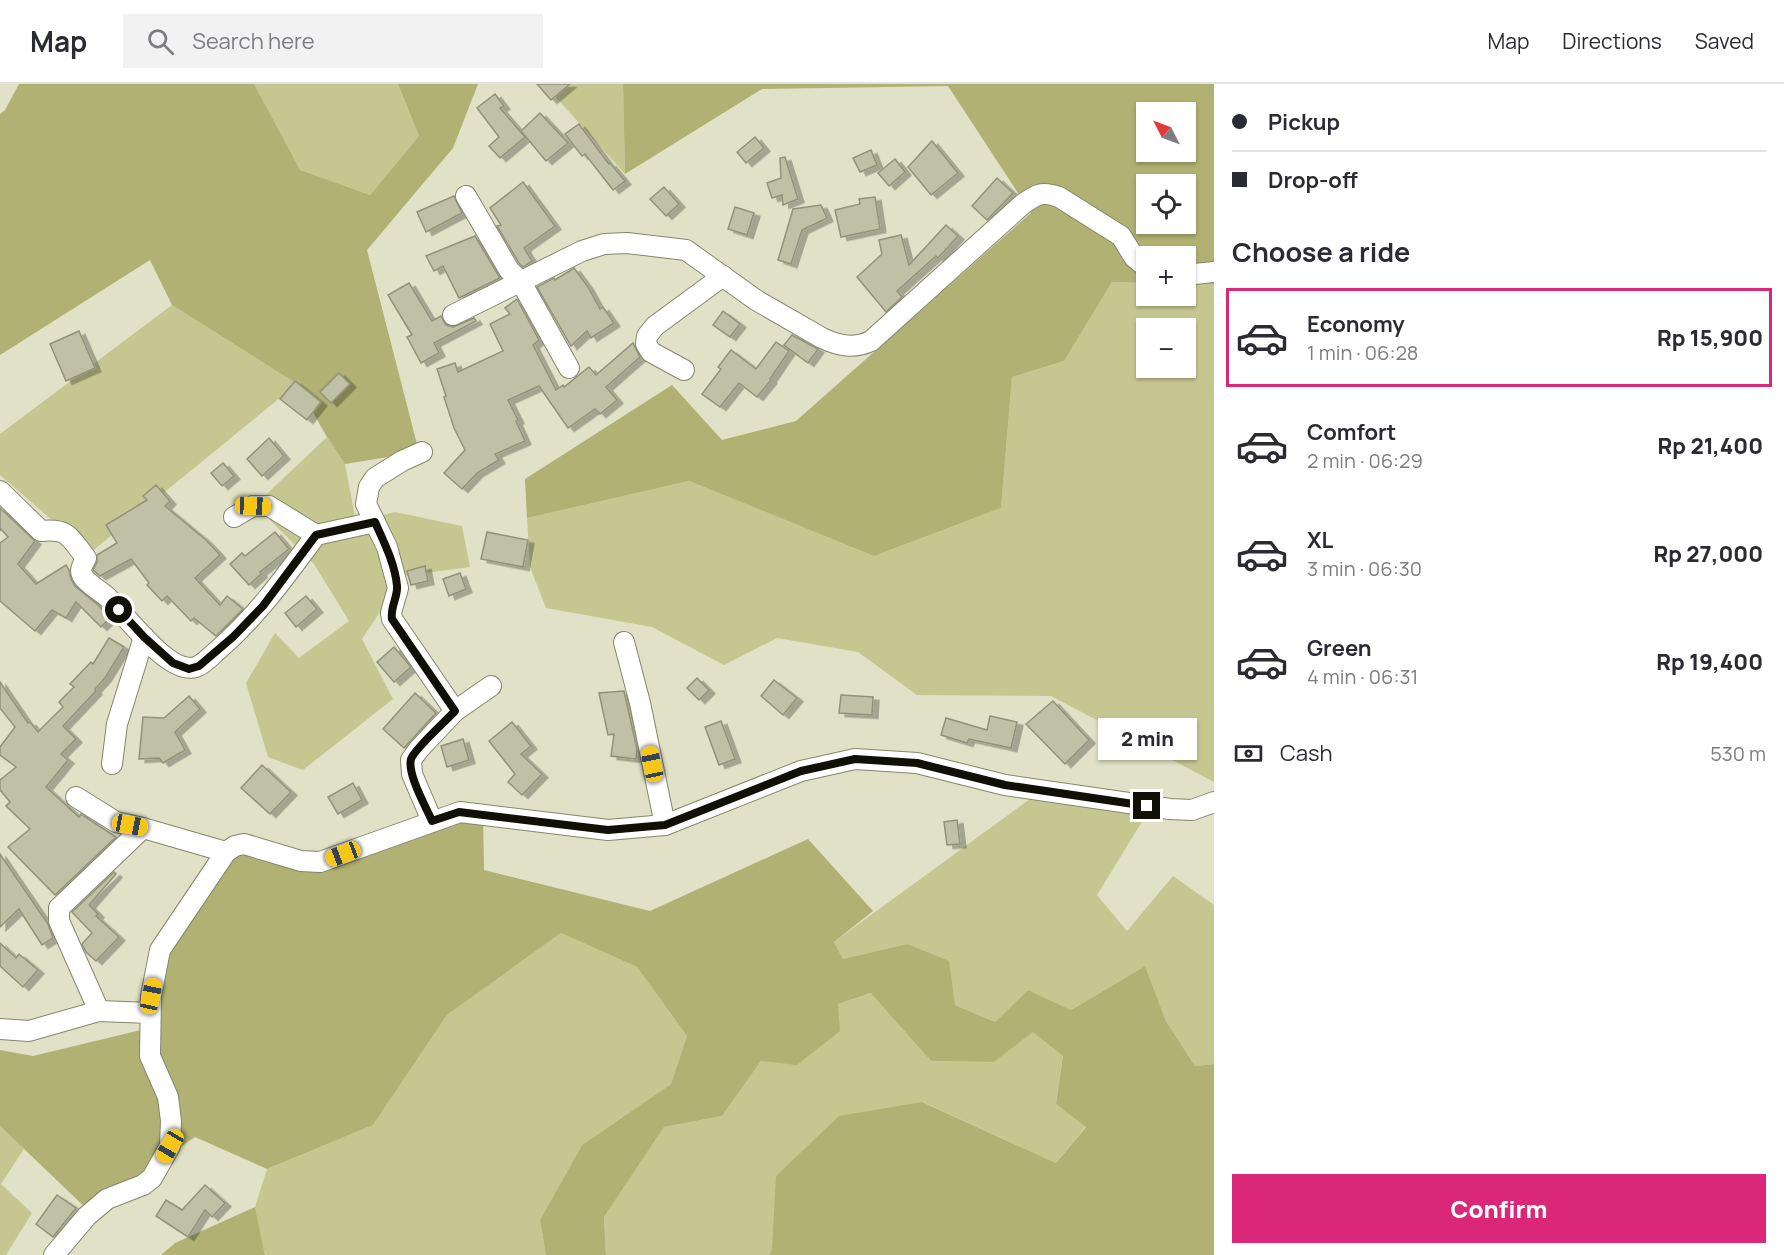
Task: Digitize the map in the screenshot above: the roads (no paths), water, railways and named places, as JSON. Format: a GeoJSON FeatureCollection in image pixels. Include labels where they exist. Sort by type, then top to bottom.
{"type":"FeatureCollection","features":[{"type":"Feature","properties":{"kind":"street"},"geometry":{"type":"LineString","coordinates":[[453,315],[582,250],[604,244],[627,243],[686,250],[756,300],[822,338],[833,344],[858,347],[871,341],[1023,204],[1036,195],[1048,193],[1059,197],[1121,236],[1136,259]]}},
{"type":"Feature","properties":{"kind":"street"},"geometry":{"type":"LineString","coordinates":[[466,196],[509,270],[521,282],[569,368]]}},
{"type":"Feature","properties":{"kind":"street"},"geometry":{"type":"LineString","coordinates":[[1196,273],[1214,272]]}},
{"type":"Feature","properties":{"kind":"street"},"geometry":{"type":"LineString","coordinates":[[684,370],[651,352],[646,344],[647,336],[655,326],[723,276]]}},
{"type":"Feature","properties":{"kind":"street"},"geometry":{"type":"LineString","coordinates":[[422,452],[402,461],[375,478],[369,487],[366,504],[387,547],[398,588],[391,613],[392,619],[455,711]]}},
{"type":"Feature","properties":{"kind":"street"},"geometry":{"type":"LineString","coordinates":[[0,491],[41,531],[65,532],[86,558],[81,570],[82,577],[107,597],[144,637],[173,663],[189,669],[199,666],[233,637],[263,606],[316,535],[375,522]]}},
{"type":"Feature","properties":{"kind":"street"},"geometry":{"type":"LineString","coordinates":[[234,517],[253,506],[268,506],[316,535]]}},
{"type":"Feature","properties":{"kind":"street"},"geometry":{"type":"LineString","coordinates":[[112,764],[117,724],[144,637]]}},
{"type":"Feature","properties":{"kind":"street"},"geometry":{"type":"LineString","coordinates":[[624,642],[640,703],[665,825]]}},
{"type":"Feature","properties":{"kind":"street"},"geometry":{"type":"LineString","coordinates":[[432,821],[412,774],[411,760],[455,711],[491,686]]}},
{"type":"Feature","properties":{"kind":"street"},"geometry":{"type":"LineString","coordinates":[[54,1255],[87,1216],[107,1199],[143,1185],[152,1178],[170,1146],[171,1121],[168,1096],[150,1056],[151,996],[160,950],[226,852],[235,846],[244,844],[300,861],[320,862],[459,812],[608,830],[665,825],[801,771],[855,759],[917,763],[1005,785],[1170,809],[1192,810],[1214,802]]}},
{"type":"Feature","properties":{"kind":"street"},"geometry":{"type":"LineString","coordinates":[[76,797],[116,822],[226,852]]}},
{"type":"Feature","properties":{"kind":"street"},"geometry":{"type":"LineString","coordinates":[[99,1011],[58,921],[59,908],[144,828]]}},
{"type":"Feature","properties":{"kind":"street"},"geometry":{"type":"LineString","coordinates":[[0,1029],[29,1031],[99,1011],[150,1012]]}}]}
